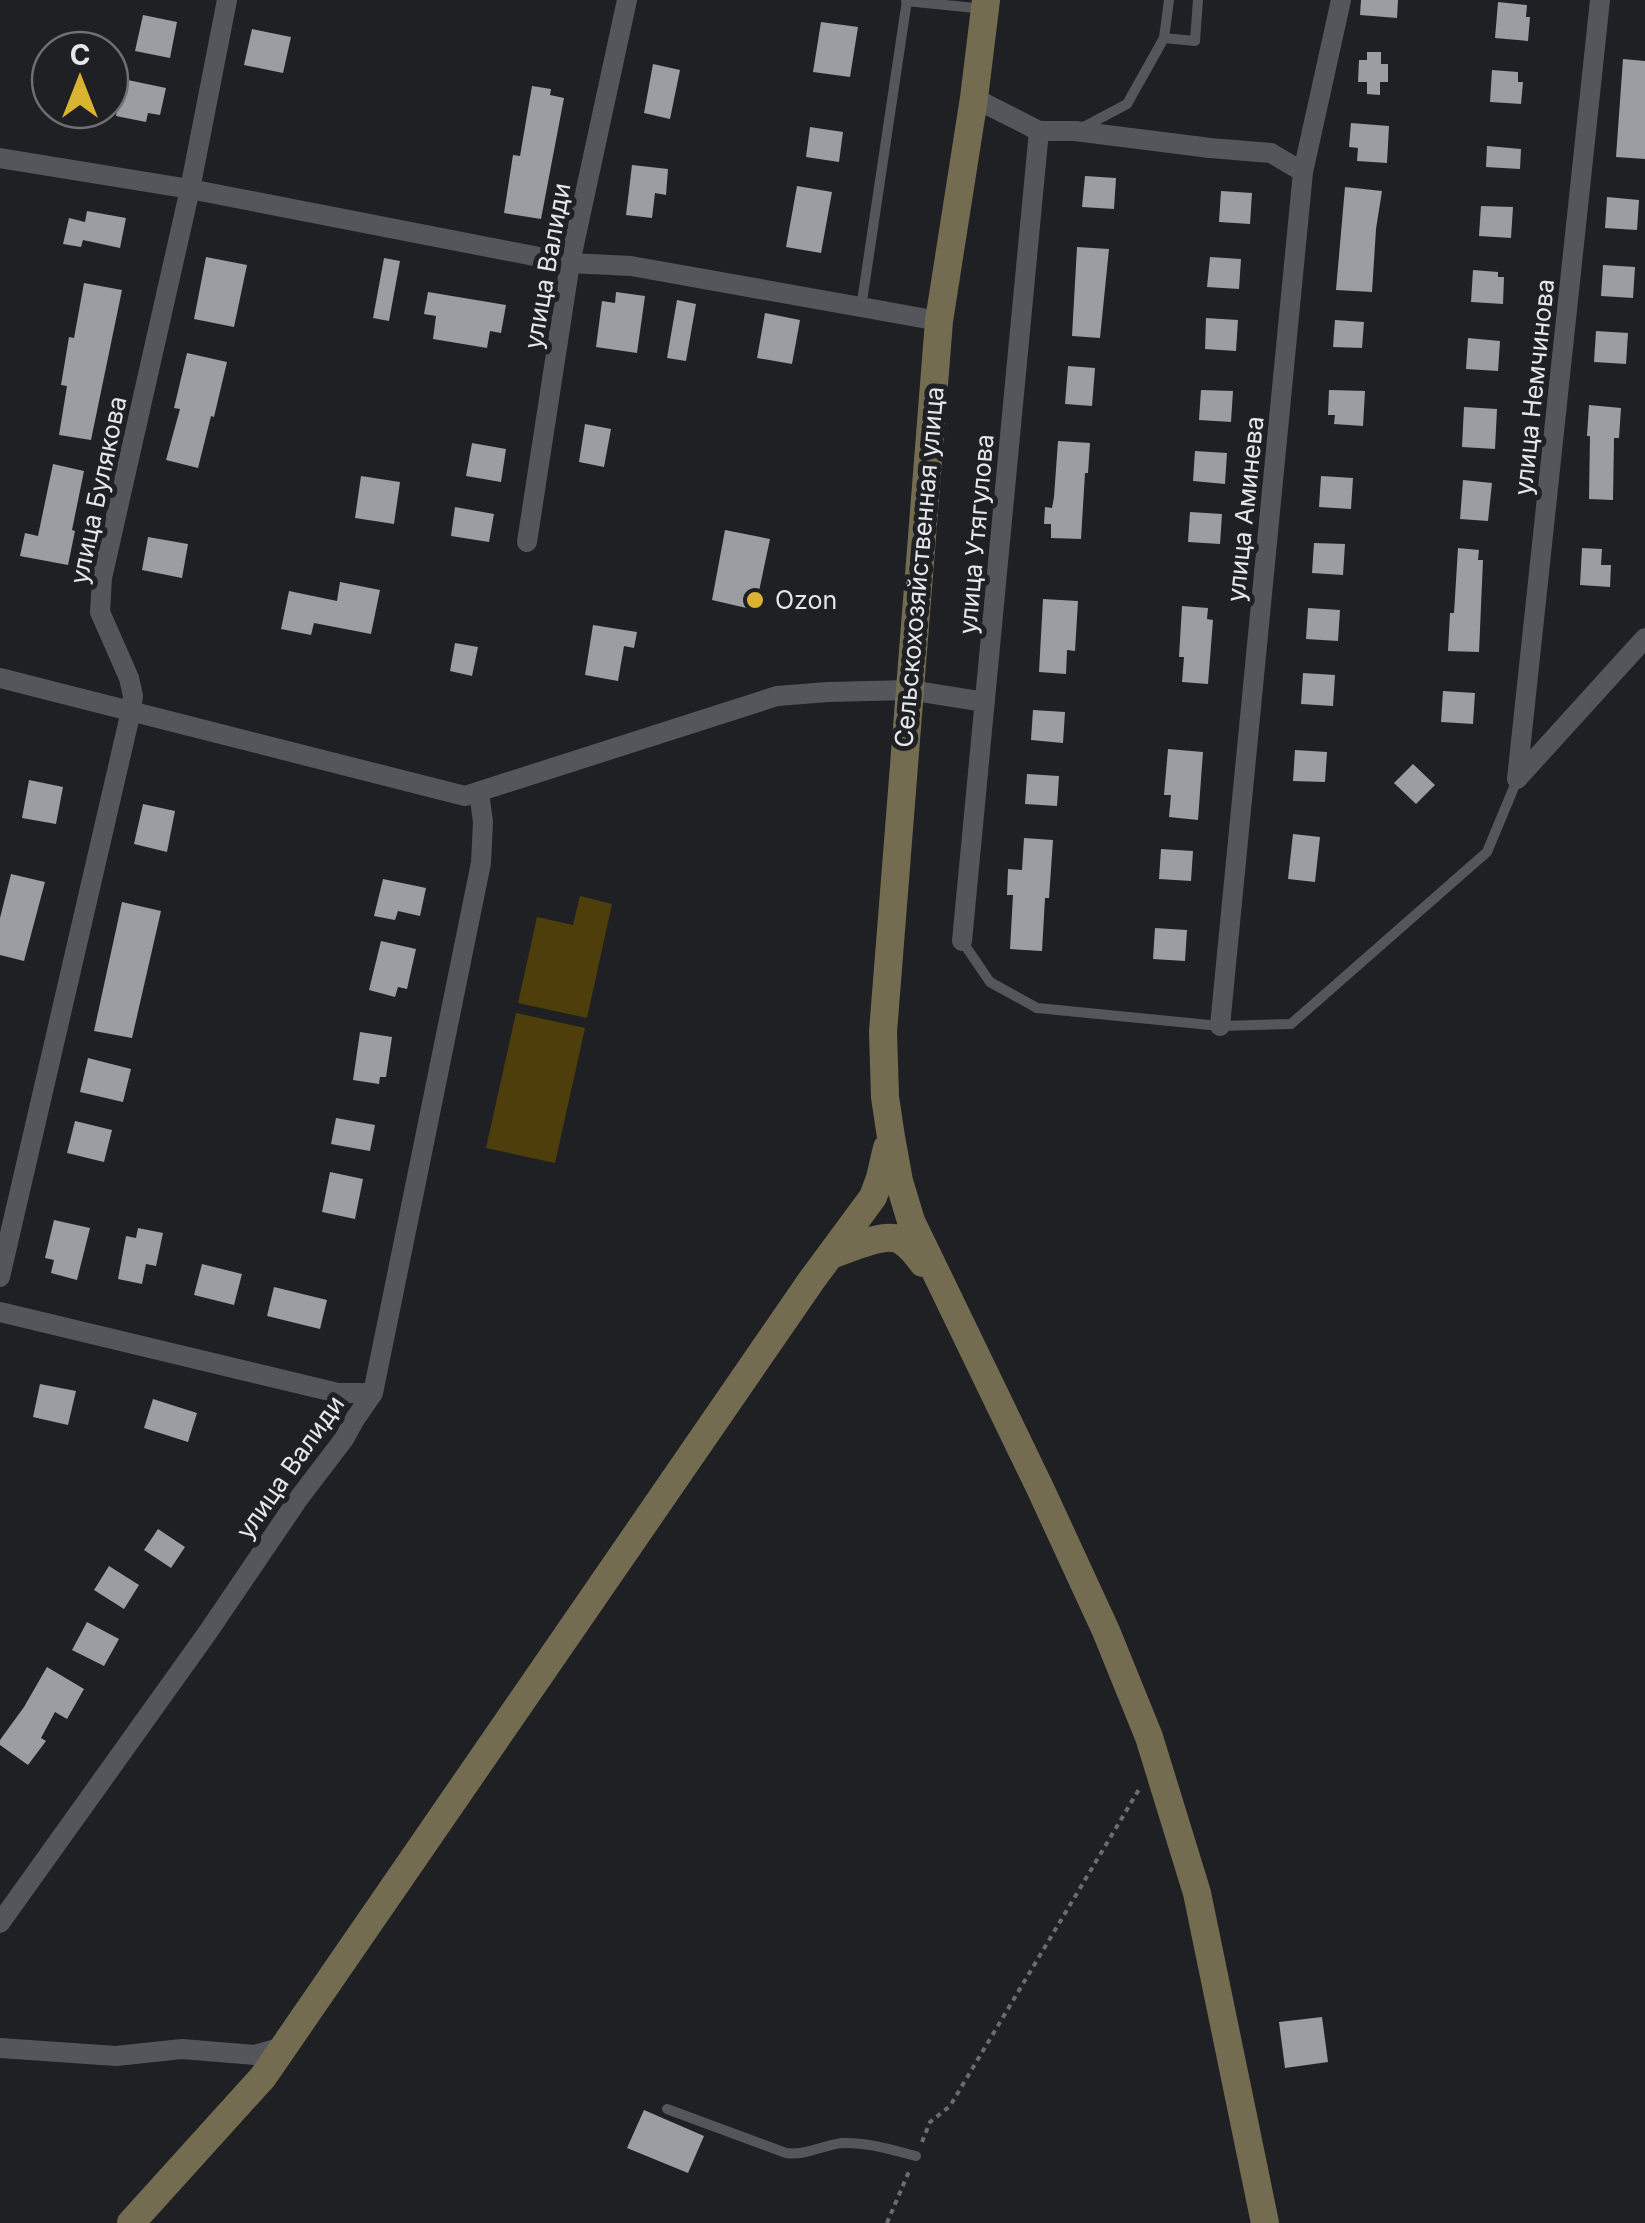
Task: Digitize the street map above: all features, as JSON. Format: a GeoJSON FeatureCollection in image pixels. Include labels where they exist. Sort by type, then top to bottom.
{"type":"FeatureCollection","features":[{"type":"Feature","properties":{"kind":"main road","name":"Сельскохозяйственная улица"},"geometry":{"type":"LineString","coordinates":[[890,1137],[883,1032],[939,320],[986,5]]}},
{"type":"Feature","properties":{"kind":"main road"},"geometry":{"type":"LineString","coordinates":[[130,2223],[263,2077],[800,1297],[873,1197],[890,1137]]}},
{"type":"Feature","properties":{"kind":"main road"},"geometry":{"type":"LineString","coordinates":[[890,1137],[911,1222],[1040,1488],[1150,1737],[1197,1892],[1265,2223]]}},
{"type":"Feature","properties":{"kind":"main road"},"geometry":{"type":"LineString","coordinates":[[831,1256],[877,1240],[900,1240],[941,1282]]}},
{"type":"Feature","properties":{"kind":"street","name":"улица Булякова"},"geometry":{"type":"LineString","coordinates":[[0,1277],[132,710],[129,678],[100,612],[102,578],[190,189],[226,0]]}},
{"type":"Feature","properties":{"kind":"street","name":"улица Валиди"},"geometry":{"type":"LineString","coordinates":[[527,542],[570,263],[627,0]]}},
{"type":"Feature","properties":{"kind":"street","name":"улица Аминева"},"geometry":{"type":"LineString","coordinates":[[1220,1026],[1303,172],[1340,0]]}},
{"type":"Feature","properties":{"kind":"street","name":"улица Немчинова"},"geometry":{"type":"LineString","coordinates":[[1517,779],[1600,0]]}},
{"type":"Feature","properties":{"kind":"street"},"geometry":{"type":"LineString","coordinates":[[974,98],[1039,131],[1076,131],[1271,154],[1303,172]]}},
{"type":"Feature","properties":{"kind":"street","name":"улица Утягулова"},"geometry":{"type":"LineString","coordinates":[[962,941],[1039,131]]}},
{"type":"Feature","properties":{"kind":"street"},"geometry":{"type":"LineString","coordinates":[[0,158],[190,189],[570,263],[631,266],[939,320]]}},
{"type":"Feature","properties":{"kind":"street"},"geometry":{"type":"LineString","coordinates":[[1517,779],[1645,638]]}},
{"type":"Feature","properties":{"kind":"street"},"geometry":{"type":"LineString","coordinates":[[0,678],[465,796],[776,696],[908,690],[985,702]]}},
{"type":"Feature","properties":{"kind":"street","name":"улица Валиди"},"geometry":{"type":"LineString","coordinates":[[0,1923],[299,1498],[344,1440],[372,1393],[482,863],[479,792]]}},
{"type":"Feature","properties":{"kind":"street"},"geometry":{"type":"LineString","coordinates":[[0,1312],[338,1393],[372,1393]]}},
{"type":"Feature","properties":{"kind":"street"},"geometry":{"type":"LineString","coordinates":[[0,2048],[116,2056],[182,2049],[255,2055],[282,2048]]}},
{"type":"Feature","properties":{"kind":"lane"},"geometry":{"type":"LineString","coordinates":[[861,308],[906,0],[986,5]]}},
{"type":"Feature","properties":{"kind":"lane"},"geometry":{"type":"LineString","coordinates":[[1076,131],[1127,104],[1164,38],[1169,0]]}},
{"type":"Feature","properties":{"kind":"lane"},"geometry":{"type":"LineString","coordinates":[[1164,38],[1195,41],[1198,0]]}},
{"type":"Feature","properties":{"kind":"lane"},"geometry":{"type":"LineString","coordinates":[[962,941],[990,982],[1037,1008],[1220,1026],[1291,1024],[1487,852],[1517,779]]}},
{"type":"Feature","properties":{"kind":"lane"},"geometry":{"type":"LineString","coordinates":[[668,2109],[786,2153],[860,2143],[916,2156]]}},
{"type":"Feature","properties":{"kind":"path"},"geometry":{"type":"LineString","coordinates":[[887,2223],[930,2122],[950,2106],[1156,1760]]}},
{"type":"Feature","properties":{"kind":"shaded area"},"geometry":{"type":"Polygon","coordinates":[[[580,896],[612,904],[587,1018],[518,1003],[537,917],[573,925],[580,896]]]}},
{"type":"Feature","properties":{"kind":"shaded area"},"geometry":{"type":"Polygon","coordinates":[[[516,1013],[585,1028],[555,1163],[486,1148],[516,1013]]]}},
{"type":"Feature","properties":{"kind":"building"},"geometry":{"type":"Polygon","coordinates":[[[1361,0],[1398,0],[1397,18],[1360,15],[1361,0]]]}},
{"type":"Feature","properties":{"kind":"building"},"geometry":{"type":"Polygon","coordinates":[[[1498,2],[1527,5],[1528,41],[1495,38],[1498,2]]]}},
{"type":"Feature","properties":{"kind":"building"},"geometry":{"type":"Polygon","coordinates":[[[143,15],[177,22],[170,58],[135,51],[143,15]]]}},
{"type":"Feature","properties":{"kind":"building"},"geometry":{"type":"Polygon","coordinates":[[[821,22],[858,27],[850,77],[813,72],[821,22]]]}},
{"type":"Feature","properties":{"kind":"building"},"geometry":{"type":"Polygon","coordinates":[[[252,29],[291,37],[283,73],[244,65],[252,29]]]}},
{"type":"Feature","properties":{"kind":"building"},"geometry":{"type":"Polygon","coordinates":[[[1367,52],[1381,52],[1381,64],[1388,64],[1388,82],[1380,82],[1380,95],[1367,94],[1367,82],[1358,82],[1359,60],[1367,60],[1367,52]]]}},
{"type":"Feature","properties":{"kind":"building"},"geometry":{"type":"Polygon","coordinates":[[[1623,59],[1645,61],[1645,159],[1616,157],[1623,59]]]}},
{"type":"Feature","properties":{"kind":"building"},"geometry":{"type":"Polygon","coordinates":[[[653,64],[680,70],[670,119],[644,113],[653,64]]]}},
{"type":"Feature","properties":{"kind":"building"},"geometry":{"type":"Polygon","coordinates":[[[1492,70],[1518,72],[1518,82],[1523,82],[1521,104],[1490,102],[1492,70]]]}},
{"type":"Feature","properties":{"kind":"building"},"geometry":{"type":"Polygon","coordinates":[[[130,80],[166,88],[160,115],[148,113],[146,122],[130,119],[130,80]]]}},
{"type":"Feature","properties":{"kind":"building"},"geometry":{"type":"Polygon","coordinates":[[[532,86],[551,89],[550,95],[564,98],[541,219],[504,213],[513,155],[520,156],[532,86]]]}},
{"type":"Feature","properties":{"kind":"building"},"geometry":{"type":"Polygon","coordinates":[[[1351,123],[1389,126],[1387,163],[1357,161],[1358,148],[1349,147],[1351,123]]]}},
{"type":"Feature","properties":{"kind":"building"},"geometry":{"type":"Polygon","coordinates":[[[810,127],[843,132],[839,162],[806,157],[810,127]]]}},
{"type":"Feature","properties":{"kind":"building"},"geometry":{"type":"Polygon","coordinates":[[[1487,146],[1521,149],[1520,169],[1486,167],[1487,146]]]}},
{"type":"Feature","properties":{"kind":"building"},"geometry":{"type":"Polygon","coordinates":[[[632,165],[668,169],[666,195],[655,193],[652,218],[626,215],[632,165]]]}},
{"type":"Feature","properties":{"kind":"building"},"geometry":{"type":"Polygon","coordinates":[[[1085,176],[1116,178],[1114,209],[1082,207],[1085,176]]]}},
{"type":"Feature","properties":{"kind":"building"},"geometry":{"type":"Polygon","coordinates":[[[797,186],[832,192],[821,253],[786,247],[797,186]]]}},
{"type":"Feature","properties":{"kind":"building"},"geometry":{"type":"Polygon","coordinates":[[[1345,187],[1382,191],[1372,292],[1336,290],[1345,187]]]}},
{"type":"Feature","properties":{"kind":"building"},"geometry":{"type":"Polygon","coordinates":[[[1221,191],[1252,193],[1250,224],[1219,222],[1221,191]]]}},
{"type":"Feature","properties":{"kind":"building"},"geometry":{"type":"Polygon","coordinates":[[[1607,197],[1639,200],[1637,230],[1605,228],[1607,197]]]}},
{"type":"Feature","properties":{"kind":"building"},"geometry":{"type":"Polygon","coordinates":[[[1481,206],[1513,207],[1511,238],[1479,236],[1481,206]]]}},
{"type":"Feature","properties":{"kind":"building"},"geometry":{"type":"Polygon","coordinates":[[[87,211],[126,218],[120,248],[83,240],[81,247],[63,244],[69,218],[85,222],[87,211]]]}},
{"type":"Feature","properties":{"kind":"building"},"geometry":{"type":"Polygon","coordinates":[[[1077,247],[1109,249],[1100,338],[1072,336],[1077,247]]]}},
{"type":"Feature","properties":{"kind":"building"},"geometry":{"type":"Polygon","coordinates":[[[206,257],[247,265],[234,327],[194,319],[206,257]]]}},
{"type":"Feature","properties":{"kind":"building"},"geometry":{"type":"Polygon","coordinates":[[[1210,257],[1241,259],[1239,289],[1207,287],[1210,257]]]}},
{"type":"Feature","properties":{"kind":"building"},"geometry":{"type":"Polygon","coordinates":[[[384,258],[400,261],[389,321],[373,318],[384,258]]]}},
{"type":"Feature","properties":{"kind":"building"},"geometry":{"type":"Polygon","coordinates":[[[1603,265],[1635,267],[1633,298],[1601,296],[1603,265]]]}},
{"type":"Feature","properties":{"kind":"building"},"geometry":{"type":"Polygon","coordinates":[[[1473,270],[1498,272],[1498,277],[1504,277],[1503,304],[1471,302],[1473,270]]]}},
{"type":"Feature","properties":{"kind":"building"},"geometry":{"type":"Polygon","coordinates":[[[84,283],[122,290],[91,440],[59,435],[67,386],[61,385],[84,283]]]}},
{"type":"Feature","properties":{"kind":"building"},"geometry":{"type":"Polygon","coordinates":[[[428,292],[506,305],[501,333],[490,331],[487,348],[433,339],[436,316],[424,314],[428,292]]]}},
{"type":"Feature","properties":{"kind":"building"},"geometry":{"type":"Polygon","coordinates":[[[616,292],[645,296],[637,353],[596,347],[602,301],[615,303],[616,292]]]}},
{"type":"Feature","properties":{"kind":"building"},"geometry":{"type":"Polygon","coordinates":[[[677,300],[696,304],[686,361],[667,358],[677,300]]]}},
{"type":"Feature","properties":{"kind":"building"},"geometry":{"type":"Polygon","coordinates":[[[765,313],[800,320],[792,364],[757,358],[765,313]]]}},
{"type":"Feature","properties":{"kind":"building"},"geometry":{"type":"Polygon","coordinates":[[[1206,318],[1238,320],[1236,351],[1205,349],[1206,318]]]}},
{"type":"Feature","properties":{"kind":"building"},"geometry":{"type":"Polygon","coordinates":[[[1335,320],[1364,322],[1362,348],[1333,347],[1335,320]]]}},
{"type":"Feature","properties":{"kind":"building"},"geometry":{"type":"Polygon","coordinates":[[[1596,331],[1628,333],[1626,364],[1594,362],[1596,331]]]}},
{"type":"Feature","properties":{"kind":"building"},"geometry":{"type":"Polygon","coordinates":[[[1468,338],[1500,341],[1498,371],[1466,369],[1468,338]]]}},
{"type":"Feature","properties":{"kind":"building"},"geometry":{"type":"Polygon","coordinates":[[[187,353],[227,362],[198,468],[166,460],[180,409],[174,408],[187,353]]]}},
{"type":"Feature","properties":{"kind":"building"},"geometry":{"type":"Polygon","coordinates":[[[1068,366],[1095,368],[1092,406],[1065,404],[1068,366]]]}},
{"type":"Feature","properties":{"kind":"building"},"geometry":{"type":"Polygon","coordinates":[[[1201,390],[1233,391],[1231,422],[1199,420],[1201,390]]]}},
{"type":"Feature","properties":{"kind":"building"},"geometry":{"type":"Polygon","coordinates":[[[1329,390],[1365,391],[1363,426],[1334,424],[1335,415],[1328,415],[1329,390]]]}},
{"type":"Feature","properties":{"kind":"building"},"geometry":{"type":"Polygon","coordinates":[[[1589,405],[1621,408],[1619,438],[1614,438],[1613,500],[1589,499],[1589,405]]]}},
{"type":"Feature","properties":{"kind":"building"},"geometry":{"type":"Polygon","coordinates":[[[1464,407],[1497,409],[1495,449],[1462,447],[1464,407]]]}},
{"type":"Feature","properties":{"kind":"building"},"geometry":{"type":"Polygon","coordinates":[[[585,424],[611,429],[604,467],[579,462],[585,424]]]}},
{"type":"Feature","properties":{"kind":"building"},"geometry":{"type":"Polygon","coordinates":[[[1058,441],[1090,443],[1081,539],[1051,538],[1051,524],[1044,524],[1045,507],[1052,508],[1054,497],[1058,441]]]}},
{"type":"Feature","properties":{"kind":"building"},"geometry":{"type":"Polygon","coordinates":[[[472,443],[506,449],[501,482],[466,476],[472,443]]]}},
{"type":"Feature","properties":{"kind":"building"},"geometry":{"type":"Polygon","coordinates":[[[1195,451],[1227,453],[1225,484],[1193,481],[1195,451]]]}},
{"type":"Feature","properties":{"kind":"building"},"geometry":{"type":"Polygon","coordinates":[[[53,464],[84,471],[68,565],[20,556],[25,533],[38,536],[53,464]]]}},
{"type":"Feature","properties":{"kind":"building"},"geometry":{"type":"Polygon","coordinates":[[[361,476],[400,482],[394,524],[355,518],[361,476]]]}},
{"type":"Feature","properties":{"kind":"building"},"geometry":{"type":"Polygon","coordinates":[[[1321,476],[1353,478],[1351,509],[1319,507],[1321,476]]]}},
{"type":"Feature","properties":{"kind":"building"},"geometry":{"type":"Polygon","coordinates":[[[1463,480],[1492,483],[1488,521],[1460,519],[1463,480]]]}},
{"type":"Feature","properties":{"kind":"building"},"geometry":{"type":"Polygon","coordinates":[[[455,507],[494,514],[489,542],[451,536],[455,507]]]}},
{"type":"Feature","properties":{"kind":"building"},"geometry":{"type":"Polygon","coordinates":[[[1190,512],[1222,514],[1220,544],[1188,542],[1190,512]]]}},
{"type":"Feature","properties":{"kind":"building"},"geometry":{"type":"Polygon","coordinates":[[[725,530],[770,539],[755,610],[712,600],[725,530]]]}},
{"type":"Feature","properties":{"kind":"building"},"geometry":{"type":"Polygon","coordinates":[[[148,537],[188,544],[182,578],[142,570],[148,537]]]}},
{"type":"Feature","properties":{"kind":"building"},"geometry":{"type":"Polygon","coordinates":[[[1314,543],[1345,544],[1343,575],[1312,573],[1314,543]]]}},
{"type":"Feature","properties":{"kind":"building"},"geometry":{"type":"Polygon","coordinates":[[[1458,548],[1479,550],[1478,560],[1483,560],[1479,652],[1448,651],[1458,548]]]}},
{"type":"Feature","properties":{"kind":"building"},"geometry":{"type":"Polygon","coordinates":[[[1582,548],[1602,549],[1601,565],[1611,565],[1610,587],[1580,585],[1582,548]]]}},
{"type":"Feature","properties":{"kind":"building"},"geometry":{"type":"Polygon","coordinates":[[[340,582],[380,590],[371,634],[314,623],[311,635],[281,629],[289,591],[337,601],[340,582]]]}},
{"type":"Feature","properties":{"kind":"building"},"geometry":{"type":"Polygon","coordinates":[[[1043,599],[1078,601],[1075,651],[1067,650],[1066,674],[1039,672],[1043,599]]]}},
{"type":"Feature","properties":{"kind":"building"},"geometry":{"type":"Polygon","coordinates":[[[1182,606],[1208,608],[1207,619],[1213,620],[1208,684],[1182,682],[1182,606]]]}},
{"type":"Feature","properties":{"kind":"building"},"geometry":{"type":"Polygon","coordinates":[[[1308,608],[1340,610],[1338,641],[1306,639],[1308,608]]]}},
{"type":"Feature","properties":{"kind":"building"},"geometry":{"type":"Polygon","coordinates":[[[593,625],[637,632],[634,648],[624,646],[618,681],[585,675],[593,625]]]}},
{"type":"Feature","properties":{"kind":"building"},"geometry":{"type":"Polygon","coordinates":[[[455,643],[478,647],[472,676],[450,671],[455,643]]]}},
{"type":"Feature","properties":{"kind":"building"},"geometry":{"type":"Polygon","coordinates":[[[1303,673],[1335,675],[1333,706],[1301,704],[1303,673]]]}},
{"type":"Feature","properties":{"kind":"building"},"geometry":{"type":"Polygon","coordinates":[[[1443,691],[1475,693],[1473,724],[1441,722],[1443,691]]]}},
{"type":"Feature","properties":{"kind":"building"},"geometry":{"type":"Polygon","coordinates":[[[1033,710],[1065,712],[1063,743],[1031,740],[1033,710]]]}},
{"type":"Feature","properties":{"kind":"building"},"geometry":{"type":"Polygon","coordinates":[[[1168,749],[1203,752],[1198,820],[1169,817],[1171,795],[1164,795],[1168,749]]]}},
{"type":"Feature","properties":{"kind":"building"},"geometry":{"type":"Polygon","coordinates":[[[1295,750],[1327,752],[1325,782],[1293,781],[1295,750]]]}},
{"type":"Feature","properties":{"kind":"building"},"geometry":{"type":"Polygon","coordinates":[[[1413,764],[1435,785],[1416,804],[1394,783],[1413,764]]]}},
{"type":"Feature","properties":{"kind":"building"},"geometry":{"type":"Polygon","coordinates":[[[1027,774],[1059,776],[1057,806],[1025,804],[1027,774]]]}},
{"type":"Feature","properties":{"kind":"building"},"geometry":{"type":"Polygon","coordinates":[[[29,780],[63,787],[56,824],[22,818],[29,780]]]}},
{"type":"Feature","properties":{"kind":"building"},"geometry":{"type":"Polygon","coordinates":[[[143,804],[175,811],[167,852],[134,844],[143,804]]]}},
{"type":"Feature","properties":{"kind":"building"},"geometry":{"type":"Polygon","coordinates":[[[1293,834],[1320,837],[1315,882],[1288,879],[1293,834]]]}},
{"type":"Feature","properties":{"kind":"building"},"geometry":{"type":"Polygon","coordinates":[[[1024,838],[1053,840],[1042,951],[1010,949],[1013,895],[1007,895],[1008,869],[1022,870],[1024,838]]]}},
{"type":"Feature","properties":{"kind":"building"},"geometry":{"type":"Polygon","coordinates":[[[1161,849],[1193,851],[1191,881],[1159,879],[1161,849]]]}},
{"type":"Feature","properties":{"kind":"building"},"geometry":{"type":"Polygon","coordinates":[[[11,874],[45,882],[24,961],[0,955],[0,918],[11,874]]]}},
{"type":"Feature","properties":{"kind":"building"},"geometry":{"type":"Polygon","coordinates":[[[383,879],[426,888],[420,916],[398,911],[395,920],[374,916],[383,879]]]}},
{"type":"Feature","properties":{"kind":"building"},"geometry":{"type":"Polygon","coordinates":[[[122,902],[161,911],[132,1038],[94,1031],[122,902]]]}},
{"type":"Feature","properties":{"kind":"building"},"geometry":{"type":"Polygon","coordinates":[[[1155,928],[1187,930],[1185,961],[1153,959],[1155,928]]]}},
{"type":"Feature","properties":{"kind":"building"},"geometry":{"type":"Polygon","coordinates":[[[381,941],[416,949],[407,989],[398,987],[395,997],[369,990],[381,941]]]}},
{"type":"Feature","properties":{"kind":"building"},"geometry":{"type":"Polygon","coordinates":[[[360,1032],[392,1037],[386,1077],[380,1077],[379,1084],[353,1080],[360,1032]]]}},
{"type":"Feature","properties":{"kind":"building"},"geometry":{"type":"Polygon","coordinates":[[[88,1058],[131,1069],[123,1102],[80,1092],[88,1058]]]}},
{"type":"Feature","properties":{"kind":"building"},"geometry":{"type":"Polygon","coordinates":[[[336,1118],[375,1125],[370,1151],[331,1144],[336,1118]]]}},
{"type":"Feature","properties":{"kind":"building"},"geometry":{"type":"Polygon","coordinates":[[[75,1121],[112,1130],[104,1162],[67,1153],[75,1121]]]}},
{"type":"Feature","properties":{"kind":"building"},"geometry":{"type":"Polygon","coordinates":[[[330,1172],[363,1179],[355,1219],[322,1212],[330,1172]]]}},
{"type":"Feature","properties":{"kind":"building"},"geometry":{"type":"Polygon","coordinates":[[[54,1220],[90,1228],[77,1280],[51,1273],[54,1260],[45,1258],[54,1220]]]}},
{"type":"Feature","properties":{"kind":"building"},"geometry":{"type":"Polygon","coordinates":[[[138,1228],[163,1233],[156,1266],[146,1264],[142,1284],[118,1279],[126,1236],[136,1238],[138,1228]]]}},
{"type":"Feature","properties":{"kind":"building"},"geometry":{"type":"Polygon","coordinates":[[[202,1264],[242,1274],[234,1305],[194,1295],[202,1264]]]}},
{"type":"Feature","properties":{"kind":"building"},"geometry":{"type":"Polygon","coordinates":[[[274,1287],[327,1300],[320,1329],[267,1316],[274,1287]]]}},
{"type":"Feature","properties":{"kind":"building"},"geometry":{"type":"Polygon","coordinates":[[[40,1384],[76,1391],[68,1425],[33,1417],[40,1384]]]}},
{"type":"Feature","properties":{"kind":"building"},"geometry":{"type":"Polygon","coordinates":[[[153,1399],[197,1413],[188,1442],[144,1428],[153,1399]]]}},
{"type":"Feature","properties":{"kind":"building"},"geometry":{"type":"Polygon","coordinates":[[[158,1529],[185,1547],[171,1568],[144,1550],[158,1529]]]}},
{"type":"Feature","properties":{"kind":"building"},"geometry":{"type":"Polygon","coordinates":[[[109,1566],[139,1585],[124,1609],[94,1590],[109,1566]]]}},
{"type":"Feature","properties":{"kind":"building"},"geometry":{"type":"Polygon","coordinates":[[[87,1622],[119,1639],[104,1666],[72,1650],[87,1622]]]}},
{"type":"Feature","properties":{"kind":"building"},"geometry":{"type":"Polygon","coordinates":[[[47,1667],[84,1689],[67,1719],[55,1712],[41,1738],[46,1741],[28,1765],[0,1745],[0,1740],[47,1667]]]}},
{"type":"Feature","properties":{"kind":"building"},"geometry":{"type":"Polygon","coordinates":[[[1322,2017],[1328,2062],[1285,2068],[1279,2022],[1322,2017]]]}},
{"type":"Feature","properties":{"kind":"building"},"geometry":{"type":"Polygon","coordinates":[[[644,2110],[704,2136],[688,2173],[627,2148],[644,2110]]]}},
{"type":"Feature","properties":{"kind":"place","name":"Ozon"},"geometry":{"type":"Point","coordinates":[755,600]}}]}
